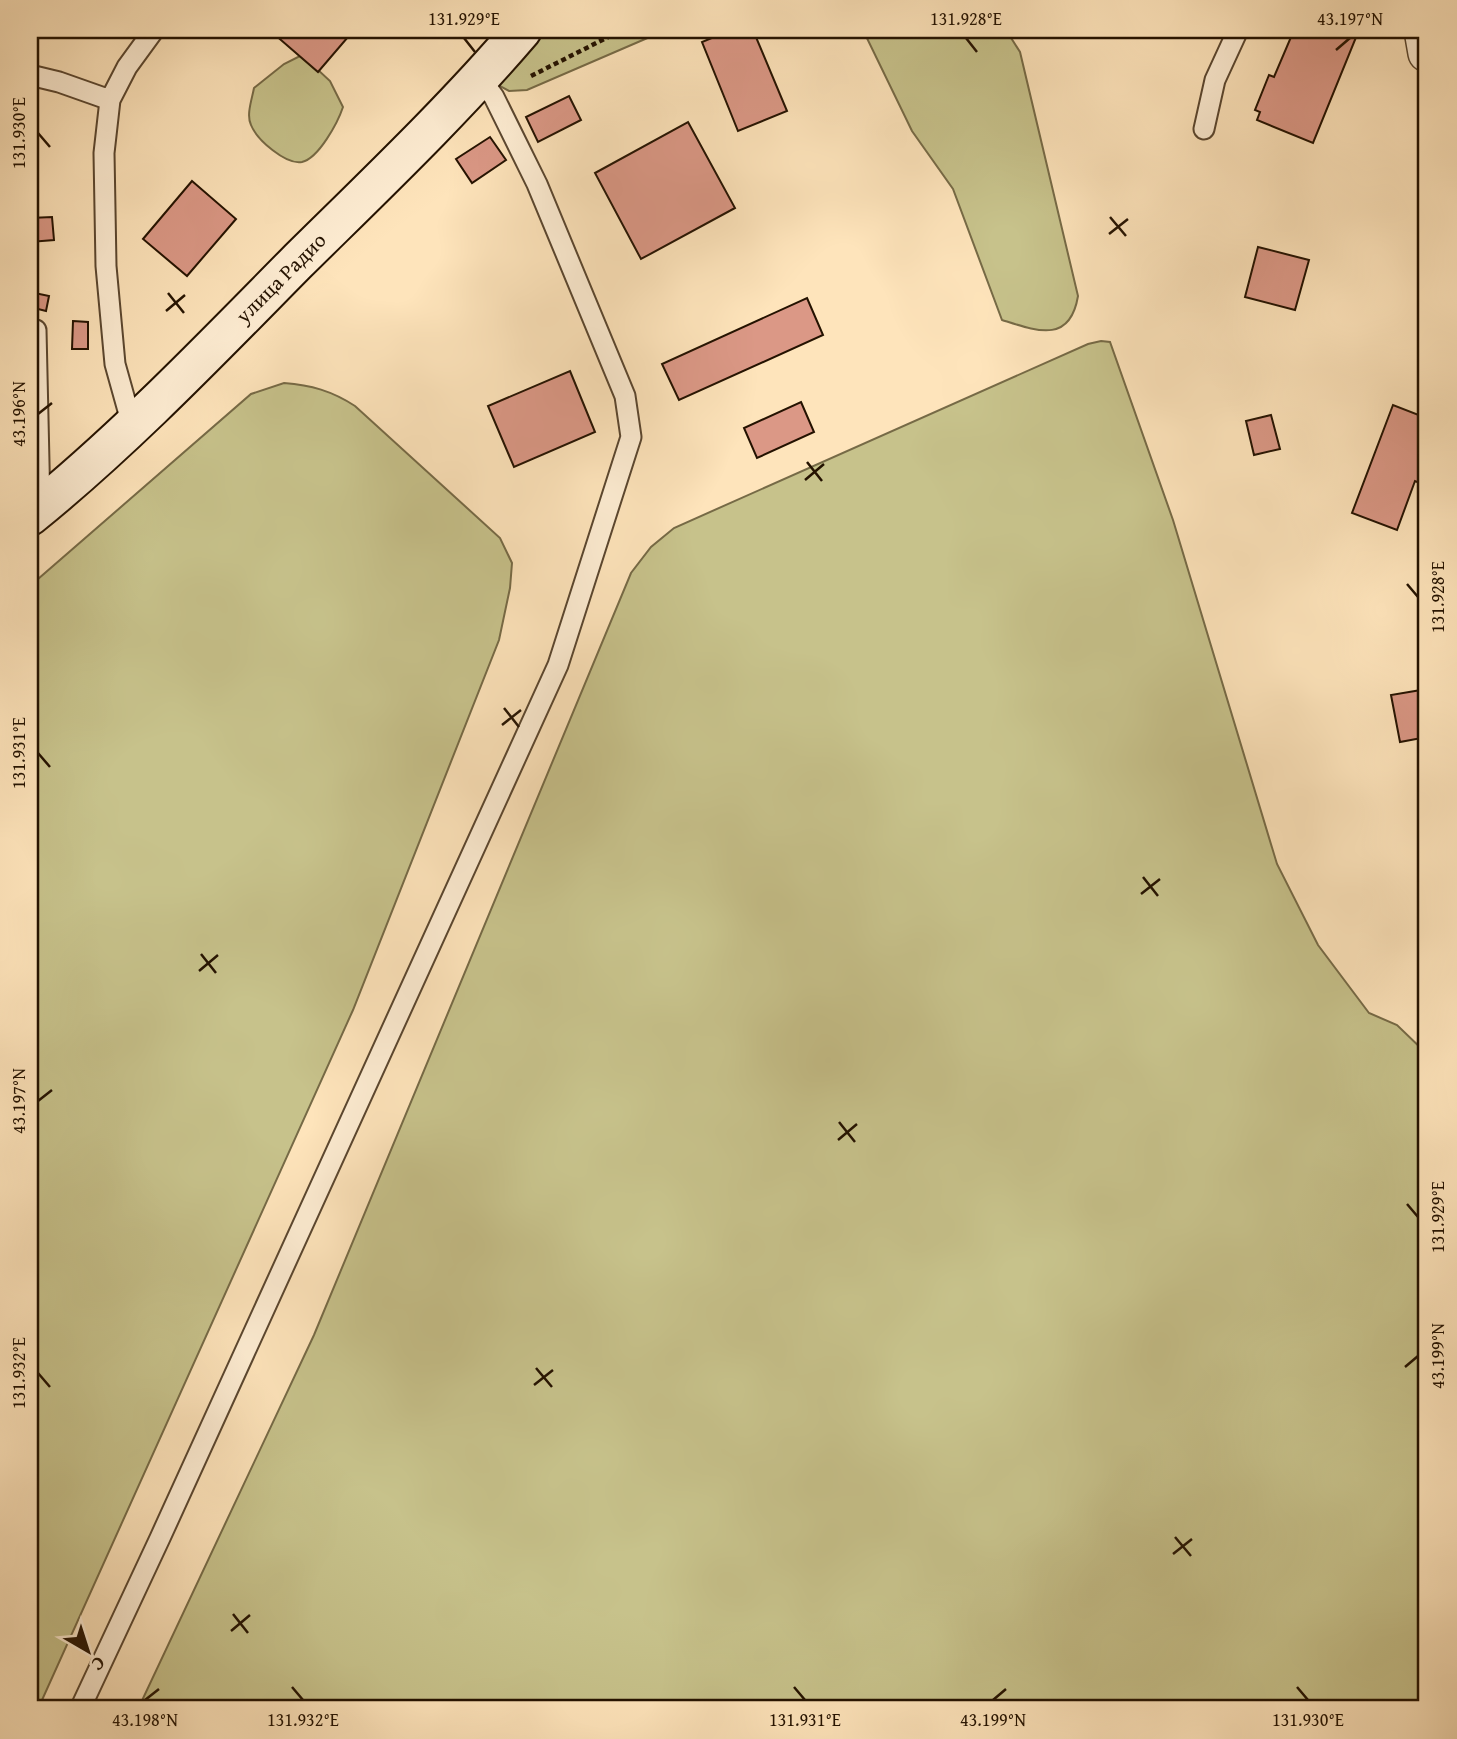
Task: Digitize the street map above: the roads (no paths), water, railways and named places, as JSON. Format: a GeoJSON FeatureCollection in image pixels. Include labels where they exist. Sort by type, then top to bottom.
{"type":"FeatureCollection","features":[{"type":"Feature","properties":{"kind":"main road","name":"улица Радио"},"geometry":{"type":"LineString","coordinates":[[35,512],[132,425],[487,88],[522,30]]}},
{"type":"Feature","properties":{"kind":"street"},"geometry":{"type":"LineString","coordinates":[[1423,30],[1427,53]]}},
{"type":"Feature","properties":{"kind":"lane"},"geometry":{"type":"LineString","coordinates":[[132,425],[116,364],[106,266],[104,153],[110,100],[127,67],[154,30]]}},
{"type":"Feature","properties":{"kind":"lane"},"geometry":{"type":"LineString","coordinates":[[1204,129],[1215,80],[1238,30]]}},
{"type":"Feature","properties":{"kind":"lane"},"geometry":{"type":"LineString","coordinates":[[30,75],[110,100]]}},
{"type":"Feature","properties":{"kind":"lane"},"geometry":{"type":"LineString","coordinates":[[80,1709],[558,665],[631,437],[625,396],[537,184],[487,88]]}},
{"type":"Feature","properties":{"kind":"lane"},"geometry":{"type":"LineString","coordinates":[[35,512],[36,330]]}}]}
